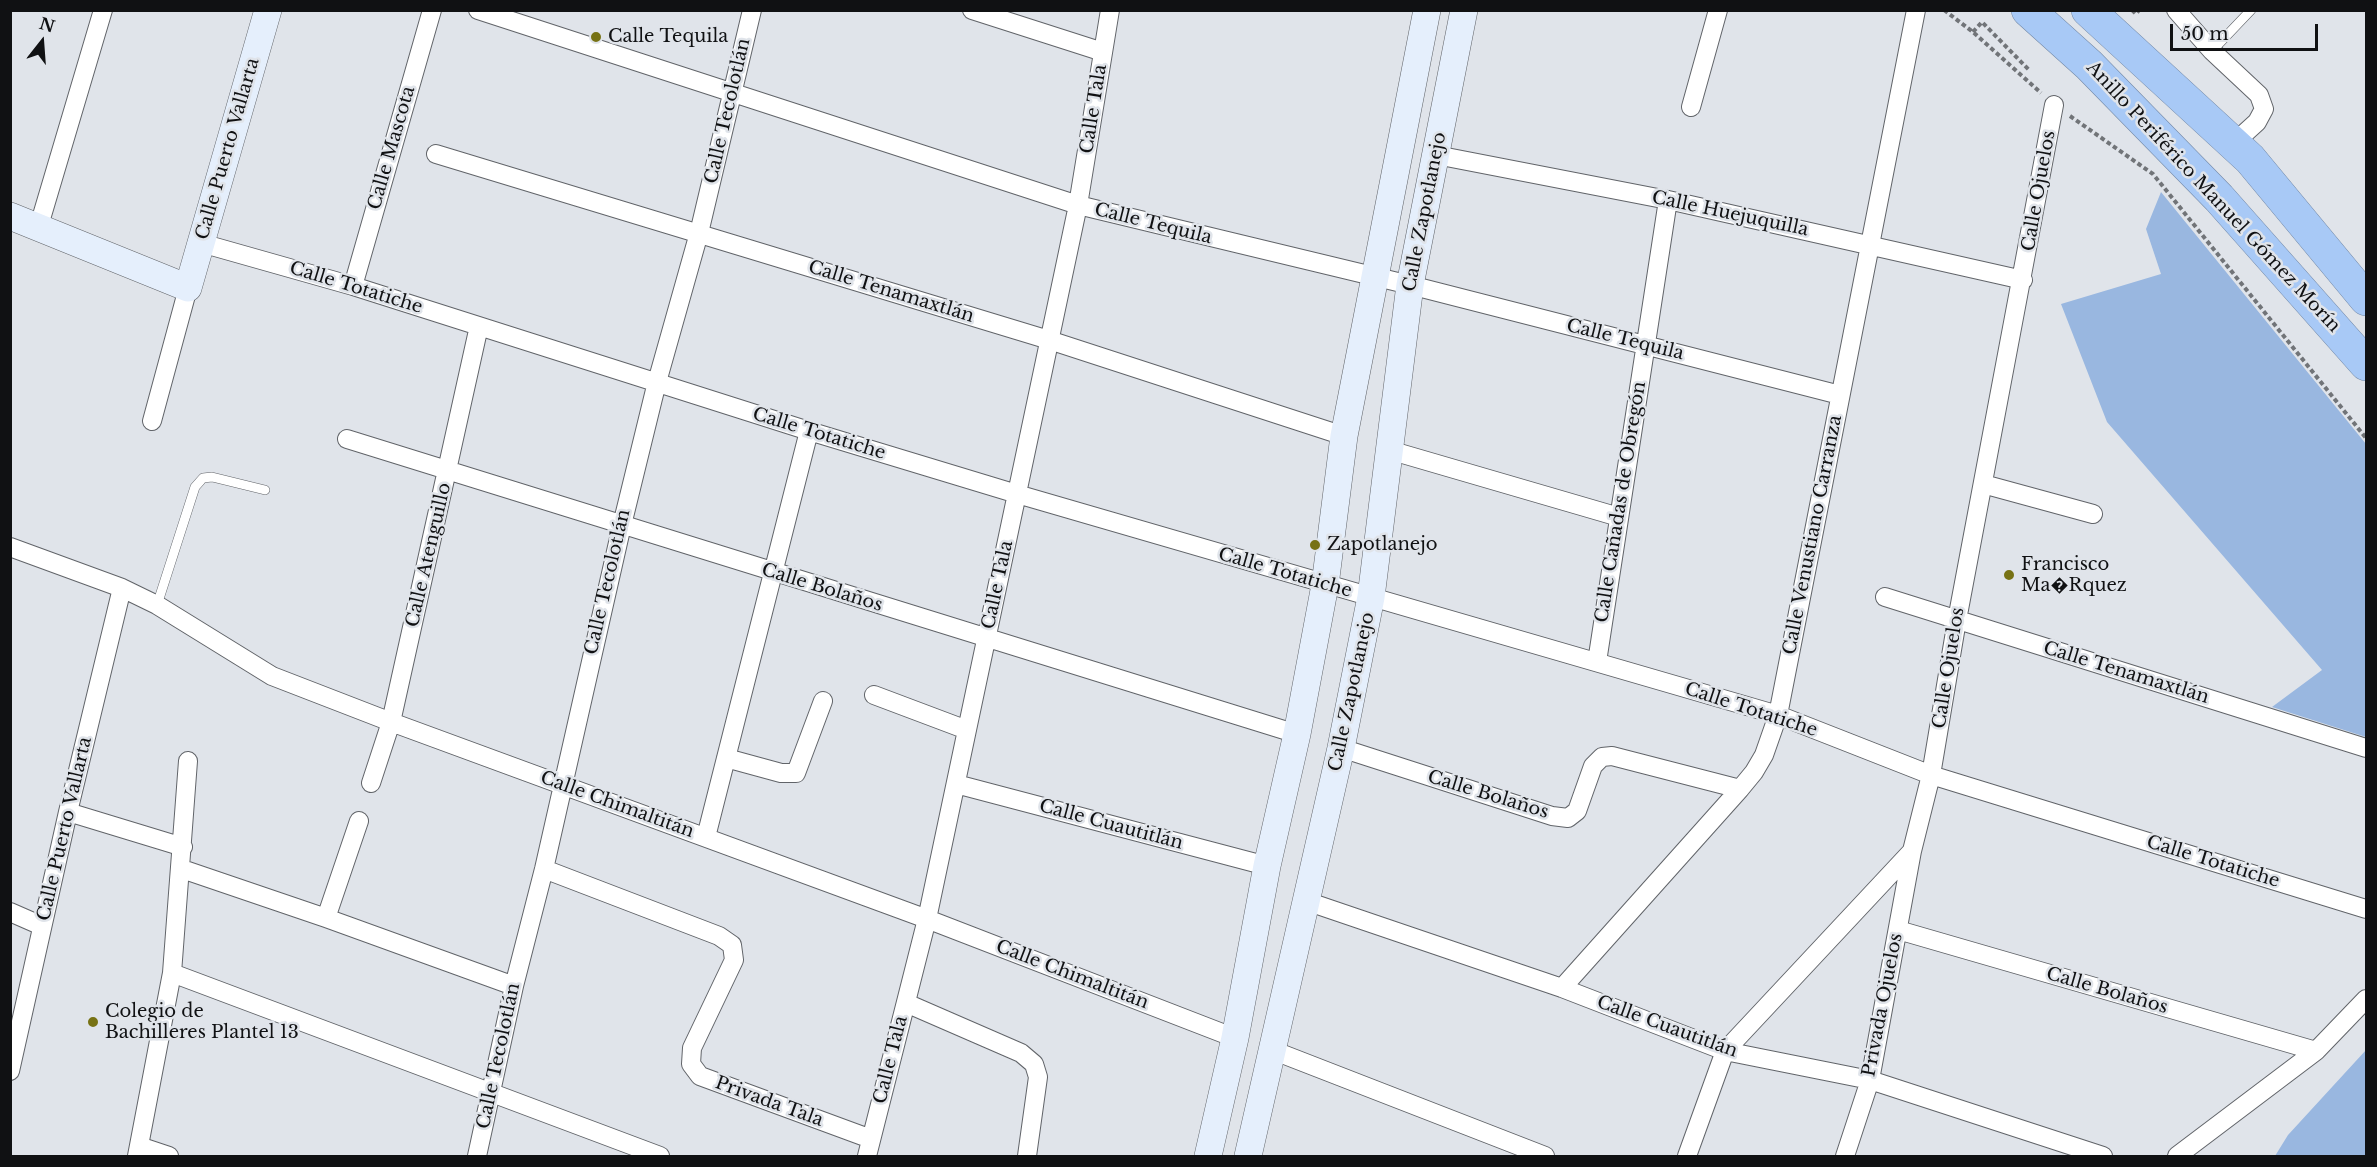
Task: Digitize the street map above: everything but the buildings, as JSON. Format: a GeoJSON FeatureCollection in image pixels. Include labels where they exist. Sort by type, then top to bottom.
{"type":"FeatureCollection","features":[{"type":"Feature","properties":{"kind":"highway","name":"Anillo Periférico Manuel Gómez Morín"},"geometry":{"type":"LineString","coordinates":[[2028,10],[2089,65],[2219,198],[2367,364]]}},
{"type":"Feature","properties":{"kind":"highway"},"geometry":{"type":"LineString","coordinates":[[2088,10],[2234,143],[2280,193],[2367,299]]}},
{"type":"Feature","properties":{"kind":"street"},"geometry":{"type":"LineString","coordinates":[[38,229],[103,10]]}},
{"type":"Feature","properties":{"kind":"street","name":"Calle Puerto Vallarta"},"geometry":{"type":"LineString","coordinates":[[188,288],[268,10]]}},
{"type":"Feature","properties":{"kind":"street","name":"Calle Mascota"},"geometry":{"type":"LineString","coordinates":[[353,286],[432,10]]}},
{"type":"Feature","properties":{"kind":"street","name":"Calle Tequila"},"geometry":{"type":"LineString","coordinates":[[478,10],[1078,205],[1410,285],[1840,395]]}},
{"type":"Feature","properties":{"kind":"street","name":"Calle Tecolotlán"},"geometry":{"type":"LineString","coordinates":[[477,1156],[514,986],[544,869],[561,784],[622,525],[657,382],[699,233],[752,10]]}},
{"type":"Feature","properties":{"kind":"street"},"geometry":{"type":"LineString","coordinates":[[972,10],[1103,52]]}},
{"type":"Feature","properties":{"kind":"street","name":"Calle Tala"},"geometry":{"type":"LineString","coordinates":[[869,1148],[927,919],[987,638],[1078,205],[1110,10]]}},
{"type":"Feature","properties":{"kind":"street","name":"Calle Zapotlanejo"},"geometry":{"type":"LineString","coordinates":[[1208,1156],[1235,1038],[1267,866],[1297,734],[1325,585],[1344,436],[1427,10]]}},
{"type":"Feature","properties":{"kind":"street","name":"Calle Zapotlanejo"},"geometry":{"type":"LineString","coordinates":[[1248,1156],[1341,748],[1371,597],[1410,285],[1464,10]]}},
{"type":"Feature","properties":{"kind":"street"},"geometry":{"type":"LineString","coordinates":[[1691,107],[1718,10]]}},
{"type":"Feature","properties":{"kind":"street","name":"Calle Venustiano Carranza"},"geometry":{"type":"LineString","coordinates":[[1562,988],[1740,789],[1764,756],[1778,715],[1916,10]]}},
{"type":"Feature","properties":{"kind":"street"},"geometry":{"type":"LineString","coordinates":[[2176,10],[2212,51],[2259,96],[2264,109],[2257,122],[2234,143]]}},
{"type":"Feature","properties":{"kind":"street","name":"Calle Ojuelos"},"geometry":{"type":"LineString","coordinates":[[1687,1156],[1725,1051],[1912,851],[1931,775],[1957,620],[2023,280],[2054,105]]}},
{"type":"Feature","properties":{"kind":"street","name":"Calle Tenamaxtlán"},"geometry":{"type":"LineString","coordinates":[[436,154],[1049,340],[1344,436]]}},
{"type":"Feature","properties":{"kind":"street","name":"Calle Huejuquilla"},"geometry":{"type":"LineString","coordinates":[[1436,155],[1668,200],[2023,280]]}},
{"type":"Feature","properties":{"kind":"street","name":"Calle Cañadas de Obregón"},"geometry":{"type":"LineString","coordinates":[[1597,663],[1668,200]]}},
{"type":"Feature","properties":{"kind":"street"},"geometry":{"type":"LineString","coordinates":[[10,216],[188,288],[152,422]]}},
{"type":"Feature","properties":{"kind":"street","name":"Calle Totatiche"},"geometry":{"type":"LineString","coordinates":[[201,243],[353,286],[809,431],[1017,494],[1778,715],[1931,775],[2367,909]]}},
{"type":"Feature","properties":{"kind":"street","name":"Calle Atenguillo"},"geometry":{"type":"LineString","coordinates":[[370,783],[391,722],[479,326]]}},
{"type":"Feature","properties":{"kind":"street"},"geometry":{"type":"LineString","coordinates":[[706,837],[809,431]]}},
{"type":"Feature","properties":{"kind":"street","name":"Calle Bolaños"},"geometry":{"type":"LineString","coordinates":[[347,439],[772,573],[1297,734]]}},
{"type":"Feature","properties":{"kind":"street"},"geometry":{"type":"LineString","coordinates":[[1389,450],[1619,517]]}},
{"type":"Feature","properties":{"kind":"street"},"geometry":{"type":"LineString","coordinates":[[1983,484],[2093,514]]}},
{"type":"Feature","properties":{"kind":"street","name":"Calle Chimaltitán"},"geometry":{"type":"LineString","coordinates":[[10,547],[122,588],[157,605],[272,676],[927,919],[1235,1038]]}},
{"type":"Feature","properties":{"kind":"street","name":"Calle Puerto Vallarta"},"geometry":{"type":"LineString","coordinates":[[10,1071],[68,812],[122,588]]}},
{"type":"Feature","properties":{"kind":"street","name":"Calle Tenamaxtlán"},"geometry":{"type":"LineString","coordinates":[[1885,597],[2367,748]]}},
{"type":"Feature","properties":{"kind":"street"},"geometry":{"type":"LineString","coordinates":[[874,695],[967,730]]}},
{"type":"Feature","properties":{"kind":"street"},"geometry":{"type":"LineString","coordinates":[[726,758],[781,773],[796,773],[823,701]]}},
{"type":"Feature","properties":{"kind":"street","name":"Calle Bolaños"},"geometry":{"type":"LineString","coordinates":[[1341,748],[1552,816],[1568,818],[1577,811],[1593,766],[1602,757],[1612,756],[1740,789]]}},
{"type":"Feature","properties":{"kind":"street"},"geometry":{"type":"LineString","coordinates":[[170,1156],[138,1151],[172,973],[182,869],[188,761]]}},
{"type":"Feature","properties":{"kind":"street","name":"Calle Cuautitlán"},"geometry":{"type":"LineString","coordinates":[[956,784],[1267,866]]}},
{"type":"Feature","properties":{"kind":"street"},"geometry":{"type":"LineString","coordinates":[[68,812],[183,847]]}},
{"type":"Feature","properties":{"kind":"street"},"geometry":{"type":"LineString","coordinates":[[326,918],[359,821]]}},
{"type":"Feature","properties":{"kind":"street","name":"Privada Ojuelos"},"geometry":{"type":"LineString","coordinates":[[1845,1156],[1870,1080],[1912,851]]}},
{"type":"Feature","properties":{"kind":"street"},"geometry":{"type":"LineString","coordinates":[[182,869],[514,986]]}},
{"type":"Feature","properties":{"kind":"street","name":"Privada Tala"},"geometry":{"type":"LineString","coordinates":[[544,869],[719,936],[732,945],[734,960],[692,1048],[691,1064],[700,1076],[869,1148]]}},
{"type":"Feature","properties":{"kind":"street","name":"Calle Cuautitlán"},"geometry":{"type":"LineString","coordinates":[[1306,900],[1562,988],[1725,1051],[1870,1080],[2103,1156]]}},
{"type":"Feature","properties":{"kind":"street"},"geometry":{"type":"LineString","coordinates":[[10,912],[42,926]]}},
{"type":"Feature","properties":{"kind":"street","name":"Calle Bolaños"},"geometry":{"type":"LineString","coordinates":[[1898,930],[2316,1051]]}},
{"type":"Feature","properties":{"kind":"street"},"geometry":{"type":"LineString","coordinates":[[172,973],[660,1156]]}},
{"type":"Feature","properties":{"kind":"street"},"geometry":{"type":"LineString","coordinates":[[2177,1156],[2316,1051],[2367,999]]}},
{"type":"Feature","properties":{"kind":"street"},"geometry":{"type":"LineString","coordinates":[[906,1003],[1021,1053],[1034,1064],[1038,1077],[1027,1156]]}},
{"type":"Feature","properties":{"kind":"street"},"geometry":{"type":"LineString","coordinates":[[1272,1050],[1545,1156]]}},
{"type":"Feature","properties":{"kind":"lane"},"geometry":{"type":"LineString","coordinates":[[2212,51],[2252,10]]}},
{"type":"Feature","properties":{"kind":"lane"},"geometry":{"type":"LineString","coordinates":[[157,605],[195,486],[203,478],[212,477],[265,490]]}},
{"type":"Feature","properties":{"kind":"path"},"geometry":{"type":"LineString","coordinates":[[1944,10],[1973,32],[2054,105],[2153,174],[2367,438]]}},
{"type":"Feature","properties":{"kind":"path"},"geometry":{"type":"LineString","coordinates":[[2132,10],[2136,14],[2139,10]]}},
{"type":"Feature","properties":{"kind":"path"},"geometry":{"type":"LineString","coordinates":[[1973,32],[1982,22],[2030,70]]}},
{"type":"Feature","properties":{"kind":"shaded area"},"geometry":{"type":"Polygon","coordinates":[[[2161,192],[2366,444],[2366,737],[2272,707],[2322,670],[2107,422],[2061,304],[2161,274],[2146,229],[2161,192]]]}},
{"type":"Feature","properties":{"kind":"shaded area"},"geometry":{"type":"Polygon","coordinates":[[[2366,1050],[2366,1156],[2275,1156],[2288,1135],[2366,1050]]]}},
{"type":"Feature","properties":{"kind":"place","name":"Calle Tequila"},"geometry":{"type":"Point","coordinates":[596,37]}},
{"type":"Feature","properties":{"kind":"place","name":"Zapotlanejo"},"geometry":{"type":"Point","coordinates":[1315,545]}},
{"type":"Feature","properties":{"kind":"place","name":"Francisco Ma�Rquez"},"geometry":{"type":"Point","coordinates":[2009,575]}},
{"type":"Feature","properties":{"kind":"place","name":"Colegio de Bachilleres Plantel 13"},"geometry":{"type":"Point","coordinates":[93,1022]}}]}
